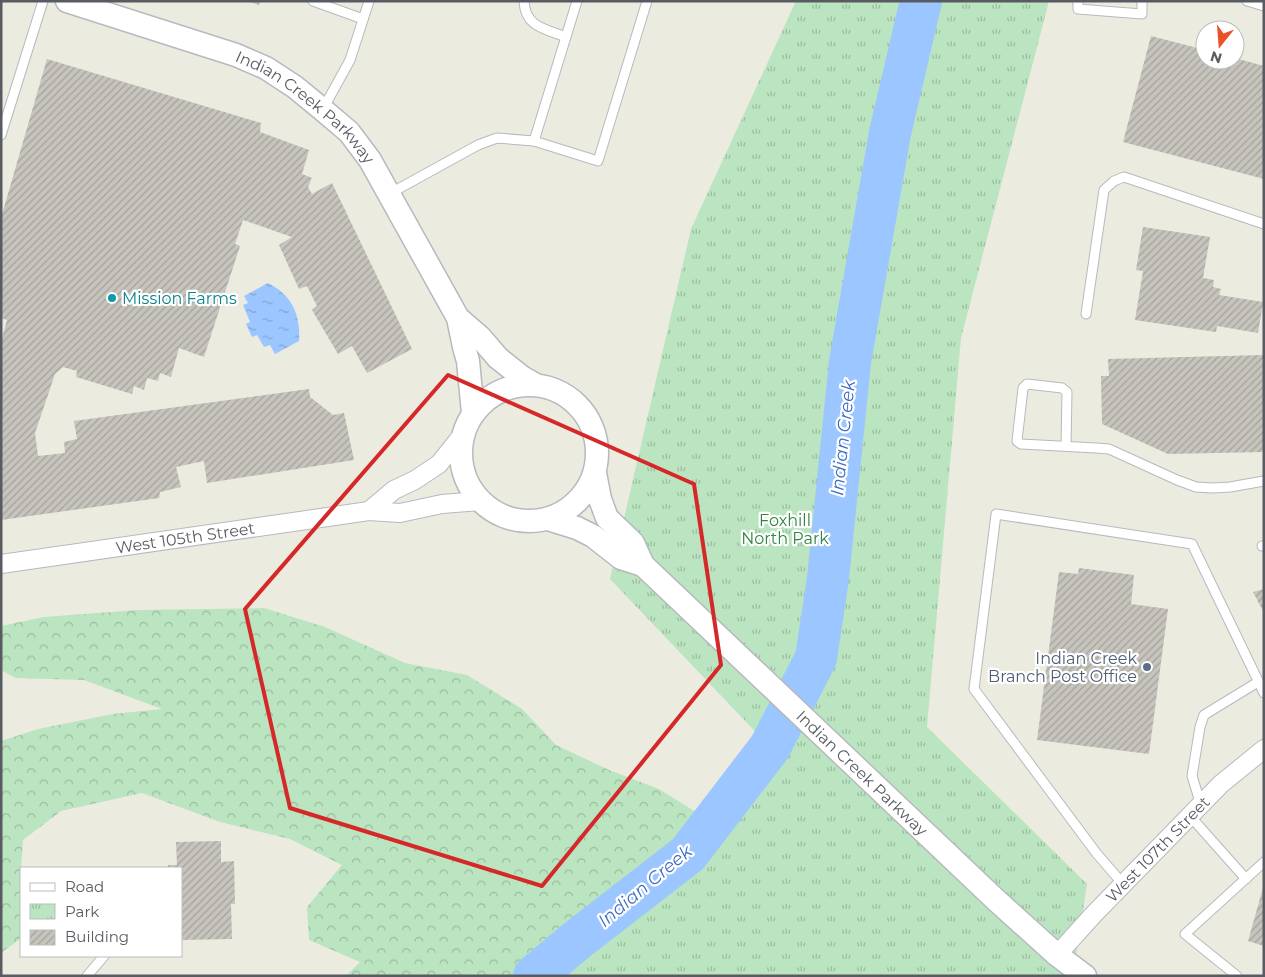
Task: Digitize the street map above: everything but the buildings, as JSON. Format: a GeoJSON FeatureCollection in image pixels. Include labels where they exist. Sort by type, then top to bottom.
{"type":"FeatureCollection","features":[{"type":"Feature","properties":{"kind":"street","name":"Indian Creek Parkway"},"geometry":{"type":"LineString","coordinates":[[67,1],[236,55],[266,68],[295,87],[349,132],[370,160],[458,318],[468,361],[473,413]]}},
{"type":"Feature","properties":{"kind":"street","name":"Indian Creek Parkway"},"geometry":{"type":"LineString","coordinates":[[458,318],[480,337],[498,358],[522,377],[536,385]]}},
{"type":"Feature","properties":{"kind":"street"},"geometry":{"type":"LineString","coordinates":[[369,511],[394,490],[415,480],[439,464],[463,434],[473,413],[490,396],[512,387],[536,385],[559,391],[579,406],[592,426],[598,449],[595,473],[585,494],[568,511],[548,519],[522,522],[499,515],[480,501],[466,481],[460,458],[463,434]]}},
{"type":"Feature","properties":{"kind":"street","name":"Indian Creek Parkway"},"geometry":{"type":"LineString","coordinates":[[595,473],[600,499],[607,518],[633,543],[643,565],[996,900],[1085,976]]}},
{"type":"Feature","properties":{"kind":"street","name":"West 105th Street"},"geometry":{"type":"LineString","coordinates":[[1,564],[369,511],[400,513],[442,504],[480,501]]}},
{"type":"Feature","properties":{"kind":"street","name":"Indian Creek Parkway"},"geometry":{"type":"LineString","coordinates":[[548,519],[593,536],[621,558],[643,565]]}},
{"type":"Feature","properties":{"kind":"street","name":"West 107th Street"},"geometry":{"type":"LineString","coordinates":[[1057,954],[1221,784],[1264,749]]}},
{"type":"Feature","properties":{"kind":"lane"},"geometry":{"type":"LineString","coordinates":[[1,135],[44,1]]}},
{"type":"Feature","properties":{"kind":"lane"},"geometry":{"type":"LineString","coordinates":[[312,1],[363,19]]}},
{"type":"Feature","properties":{"kind":"lane"},"geometry":{"type":"LineString","coordinates":[[322,110],[350,60],[368,1]]}},
{"type":"Feature","properties":{"kind":"lane"},"geometry":{"type":"LineString","coordinates":[[524,1],[524,12],[534,24],[566,37]]}},
{"type":"Feature","properties":{"kind":"lane"},"geometry":{"type":"LineString","coordinates":[[534,142],[577,1]]}},
{"type":"Feature","properties":{"kind":"lane"},"geometry":{"type":"LineString","coordinates":[[389,194],[478,145],[498,138],[534,142],[598,162],[647,1]]}},
{"type":"Feature","properties":{"kind":"lane"},"geometry":{"type":"LineString","coordinates":[[1078,1],[1078,9],[1142,14],[1142,1]]}},
{"type":"Feature","properties":{"kind":"lane"},"geometry":{"type":"LineString","coordinates":[[1247,1],[1264,6]]}},
{"type":"Feature","properties":{"kind":"lane"},"geometry":{"type":"LineString","coordinates":[[1086,314],[1104,190],[1114,181],[1124,177],[1264,224]]}},
{"type":"Feature","properties":{"kind":"lane"},"geometry":{"type":"LineString","coordinates":[[1066,446],[1067,392],[1062,388],[1027,384],[1023,388],[1017,441],[1021,444],[1109,449],[1196,487],[1212,488],[1264,481]]}},
{"type":"Feature","properties":{"kind":"lane"},"geometry":{"type":"LineString","coordinates":[[1124,884],[1097,854],[974,689],[996,514],[1192,544],[1264,693]]}},
{"type":"Feature","properties":{"kind":"lane"},"geometry":{"type":"LineString","coordinates":[[1246,878],[1196,810],[1192,776],[1204,714],[1258,682]]}},
{"type":"Feature","properties":{"kind":"lane"},"geometry":{"type":"LineString","coordinates":[[1237,976],[1185,934],[1264,862]]}},
{"type":"Feature","properties":{"kind":"lane"},"geometry":{"type":"LineString","coordinates":[[87,976],[103,957]]}},
{"type":"Feature","properties":{"kind":"highlighted area"},"geometry":{"type":"Polygon","coordinates":[[[448,375],[694,484],[721,665],[542,886],[290,808],[245,609],[448,375]]]}},
{"type":"Feature","properties":{"kind":"green space","name":"Foxhill North Park"},"geometry":{"type":"Polygon","coordinates":[[[796,1],[1049,1],[961,338],[927,727],[1087,884],[1073,976],[534,976],[577,940],[688,855],[770,747],[610,579],[691,229],[796,1]]]}},
{"type":"Feature","properties":{"kind":"green space"},"geometry":{"type":"Polygon","coordinates":[[[264,608],[325,627],[405,663],[467,675],[522,709],[556,745],[609,770],[659,789],[760,852],[745,976],[346,976],[360,962],[309,940],[307,907],[342,865],[290,839],[220,822],[142,793],[61,811],[23,840],[20,867],[20,939],[1,953],[1,741],[38,729],[113,714],[162,709],[84,680],[16,678],[1,670],[1,626],[44,617],[138,610],[264,608]]]}},
{"type":"Feature","properties":{"kind":"water"},"geometry":{"type":"Polygon","coordinates":[[[268,283],[283,293],[289,300],[296,314],[299,332],[299,341],[275,354],[270,345],[264,347],[257,335],[252,337],[246,324],[250,322],[243,305],[248,303],[244,296],[268,283]]]}},
{"type":"Feature","properties":{"kind":"waterway","name":"Indian Creek"},"geometry":{"type":"LineString","coordinates":[[534,976],[577,940],[688,854],[770,747],[816,658],[828,578],[850,362],[890,133],[921,1]]}},
{"type":"Feature","properties":{"kind":"place","name":"Mission Farms"},"geometry":{"type":"Point","coordinates":[112,298]}},
{"type":"Feature","properties":{"kind":"place","name":"Indian Creek Branch Post Office"},"geometry":{"type":"Point","coordinates":[1147,667]}}]}
